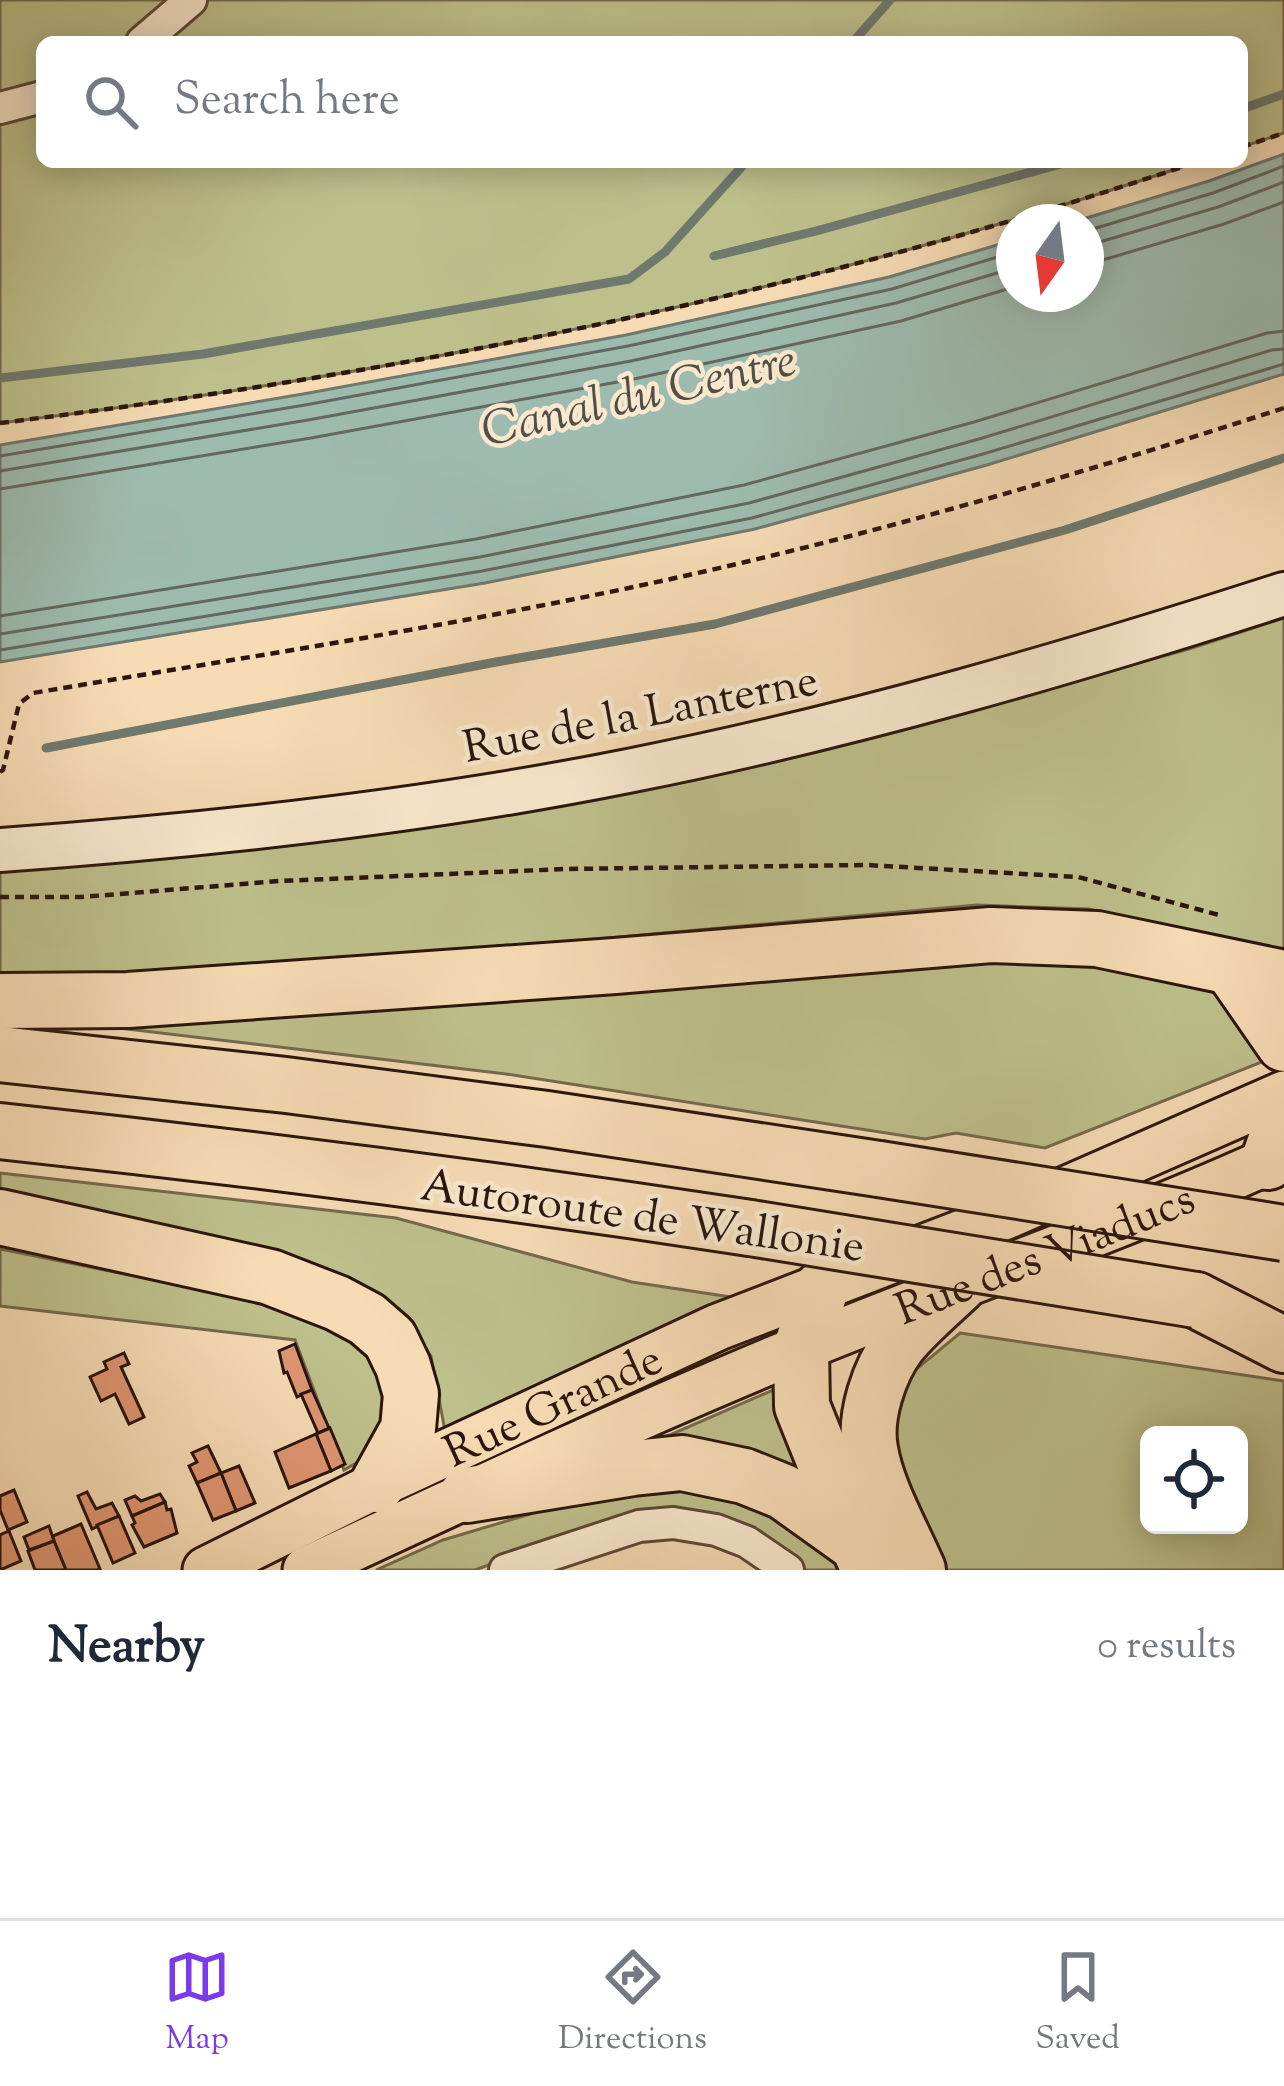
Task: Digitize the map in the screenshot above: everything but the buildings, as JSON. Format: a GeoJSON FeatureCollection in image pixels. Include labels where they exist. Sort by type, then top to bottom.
{"type":"FeatureCollection","features":[{"type":"Feature","properties":{"kind":"highway"},"geometry":{"type":"LineString","coordinates":[[0,1001],[128,1000],[991,935],[1097,939],[1258,974],[1284,1044]]}},
{"type":"Feature","properties":{"kind":"highway","name":"Autoroute de Wallonie"},"geometry":{"type":"LineString","coordinates":[[0,1054],[547,1119],[1284,1233]]}},
{"type":"Feature","properties":{"kind":"highway","name":"Autoroute de Wallonie"},"geometry":{"type":"LineString","coordinates":[[0,1132],[518,1193],[1284,1312]]}},
{"type":"Feature","properties":{"kind":"highway"},"geometry":{"type":"LineString","coordinates":[[0,1216],[270,1277],[367,1319],[389,1339],[411,1394],[408,1429],[377,1484]]}},
{"type":"Feature","properties":{"kind":"highway"},"geometry":{"type":"LineString","coordinates":[[918,1570],[869,1448],[871,1411],[881,1377],[898,1345],[959,1285]]}},
{"type":"Feature","properties":{"kind":"highway"},"geometry":{"type":"LineString","coordinates":[[821,1289],[801,1348],[802,1406],[864,1558]]}},
{"type":"Feature","properties":{"kind":"highway"},"geometry":{"type":"LineString","coordinates":[[1196,1300],[1284,1346]]}},
{"type":"Feature","properties":{"kind":"highway"},"geometry":{"type":"LineString","coordinates":[[467,1495],[682,1463],[744,1476],[784,1492],[864,1558]]}},
{"type":"Feature","properties":{"kind":"main road","name":"Rue de la Lanterne"},"geometry":{"type":"LineString","coordinates":[[0,850],[237,830],[459,801],[634,770],[973,690],[1284,594]]}},
{"type":"Feature","properties":{"kind":"main road","name":"Rue des Viaducs"},"geometry":{"type":"LineString","coordinates":[[821,1289],[1006,1216],[1284,1094]]}},
{"type":"Feature","properties":{"kind":"main road","name":"Rue des Viaducs"},"geometry":{"type":"LineString","coordinates":[[801,1348],[1192,1194],[1279,1144]]}},
{"type":"Feature","properties":{"kind":"main road","name":"Rue Grande"},"geometry":{"type":"LineString","coordinates":[[206,1570],[377,1484],[718,1327],[821,1289]]}},
{"type":"Feature","properties":{"kind":"main road","name":"Rue Grande"},"geometry":{"type":"LineString","coordinates":[[308,1570],[801,1348]]}},
{"type":"Feature","properties":{"kind":"street"},"geometry":{"type":"LineString","coordinates":[[149,36],[191,0]]}},
{"type":"Feature","properties":{"kind":"street"},"geometry":{"type":"LineString","coordinates":[[0,108],[36,99]]}},
{"type":"Feature","properties":{"kind":"street"},"geometry":{"type":"LineString","coordinates":[[505,1570],[639,1526],[673,1523],[716,1530],[747,1542],[788,1570]]}},
{"type":"Feature","properties":{"kind":"street","name":"Rue Grande"},"geometry":{"type":"LineString","coordinates":[[289,1528],[308,1570]]}},
{"type":"Feature","properties":{"kind":"path"},"geometry":{"type":"LineString","coordinates":[[1248,145],[1284,133]]}},
{"type":"Feature","properties":{"kind":"path"},"geometry":{"type":"LineString","coordinates":[[0,423],[333,376],[718,299],[880,259],[1179,168]]}},
{"type":"Feature","properties":{"kind":"path"},"geometry":{"type":"LineString","coordinates":[[0,772],[20,704],[34,693],[494,614],[740,563],[964,506],[1284,408]]}},
{"type":"Feature","properties":{"kind":"path"},"geometry":{"type":"LineString","coordinates":[[0,897],[82,897],[280,881],[566,868],[867,865],[1078,877],[1219,915]]}},
{"type":"Feature","properties":{"kind":"green space"},"geometry":{"type":"Polygon","coordinates":[[[0,0],[1284,0],[1284,133],[1248,145],[1248,36],[36,36],[36,168],[1178,168],[1067,204],[996,204],[996,225],[755,289],[455,353],[0,423],[0,0]]]}},
{"type":"Feature","properties":{"kind":"green space"},"geometry":{"type":"Polygon","coordinates":[[[1284,618],[1284,960],[1089,909],[977,905],[172,977],[0,975],[0,869],[447,821],[695,780],[902,728],[1284,618]]]}},
{"type":"Feature","properties":{"kind":"green space"},"geometry":{"type":"Polygon","coordinates":[[[1057,952],[1237,996],[1272,1058],[1045,1148],[956,1133],[925,1139],[506,1074],[93,1025],[1057,952]]]}},
{"type":"Feature","properties":{"kind":"green space"},"geometry":{"type":"Polygon","coordinates":[[[0,1173],[396,1218],[632,1282],[744,1299],[445,1431],[431,1356],[399,1312],[364,1286],[0,1203],[0,1173]]]}},
{"type":"Feature","properties":{"kind":"green space"},"geometry":{"type":"Polygon","coordinates":[[[0,1249],[259,1301],[343,1324],[373,1350],[391,1408],[365,1458],[344,1470],[295,1340],[0,1306],[0,1249]]]}},
{"type":"Feature","properties":{"kind":"green space"},"geometry":{"type":"Polygon","coordinates":[[[960,1333],[1284,1381],[1284,1570],[946,1570],[907,1480],[893,1431],[908,1376],[960,1333]]]}},
{"type":"Feature","properties":{"kind":"green space"},"geometry":{"type":"Polygon","coordinates":[[[780,1387],[830,1508],[633,1451],[780,1387]]]}},
{"type":"Feature","properties":{"kind":"green space"},"geometry":{"type":"Polygon","coordinates":[[[733,1484],[850,1570],[805,1570],[797,1560],[707,1514],[645,1509],[475,1570],[376,1570],[443,1540],[577,1500],[733,1484]]]}},
{"type":"Feature","properties":{"kind":"water","name":"Canal du Centre"},"geometry":{"type":"Polygon","coordinates":[[[1284,154],[1284,374],[987,465],[755,529],[485,583],[0,662],[0,445],[626,335],[889,277],[996,245],[996,312],[1104,312],[1104,213],[1284,154]]]}},
{"type":"Feature","properties":{"kind":"waterway"},"geometry":{"type":"LineString","coordinates":[[858,36],[890,0]]}},
{"type":"Feature","properties":{"kind":"waterway"},"geometry":{"type":"LineString","coordinates":[[1248,107],[1284,94]]}},
{"type":"Feature","properties":{"kind":"waterway"},"geometry":{"type":"LineString","coordinates":[[0,378],[203,354],[629,279],[665,252],[741,168]]}},
{"type":"Feature","properties":{"kind":"waterway"},"geometry":{"type":"LineString","coordinates":[[714,256],[1046,168]]}},
{"type":"Feature","properties":{"kind":"waterway"},"geometry":{"type":"LineString","coordinates":[[46,748],[715,624],[1065,530],[1284,458]]}}]}
